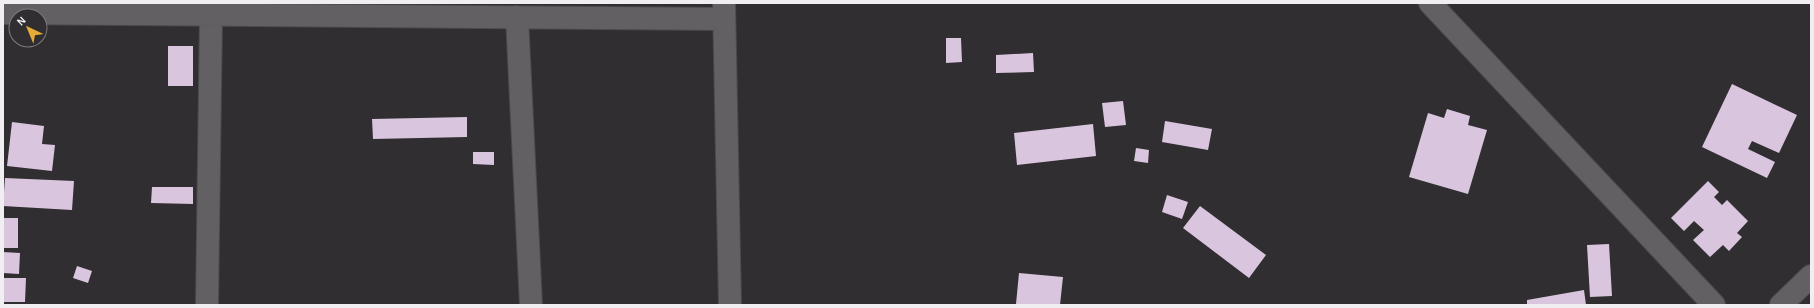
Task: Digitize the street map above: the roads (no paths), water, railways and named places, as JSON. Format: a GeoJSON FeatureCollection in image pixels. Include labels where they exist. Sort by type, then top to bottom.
{"type":"FeatureCollection","features":[{"type":"Feature","properties":{"kind":"street"},"geometry":{"type":"LineString","coordinates":[[1430,3],[1714,305]]}},
{"type":"Feature","properties":{"kind":"street"},"geometry":{"type":"LineString","coordinates":[[3,13],[517,17],[724,11],[730,305]]}},
{"type":"Feature","properties":{"kind":"street"},"geometry":{"type":"LineString","coordinates":[[207,305],[211,15]]}},
{"type":"Feature","properties":{"kind":"street"},"geometry":{"type":"LineString","coordinates":[[517,17],[531,305]]}},
{"type":"Feature","properties":{"kind":"street"},"geometry":{"type":"LineString","coordinates":[[1781,305],[1811,276]]}}]}
